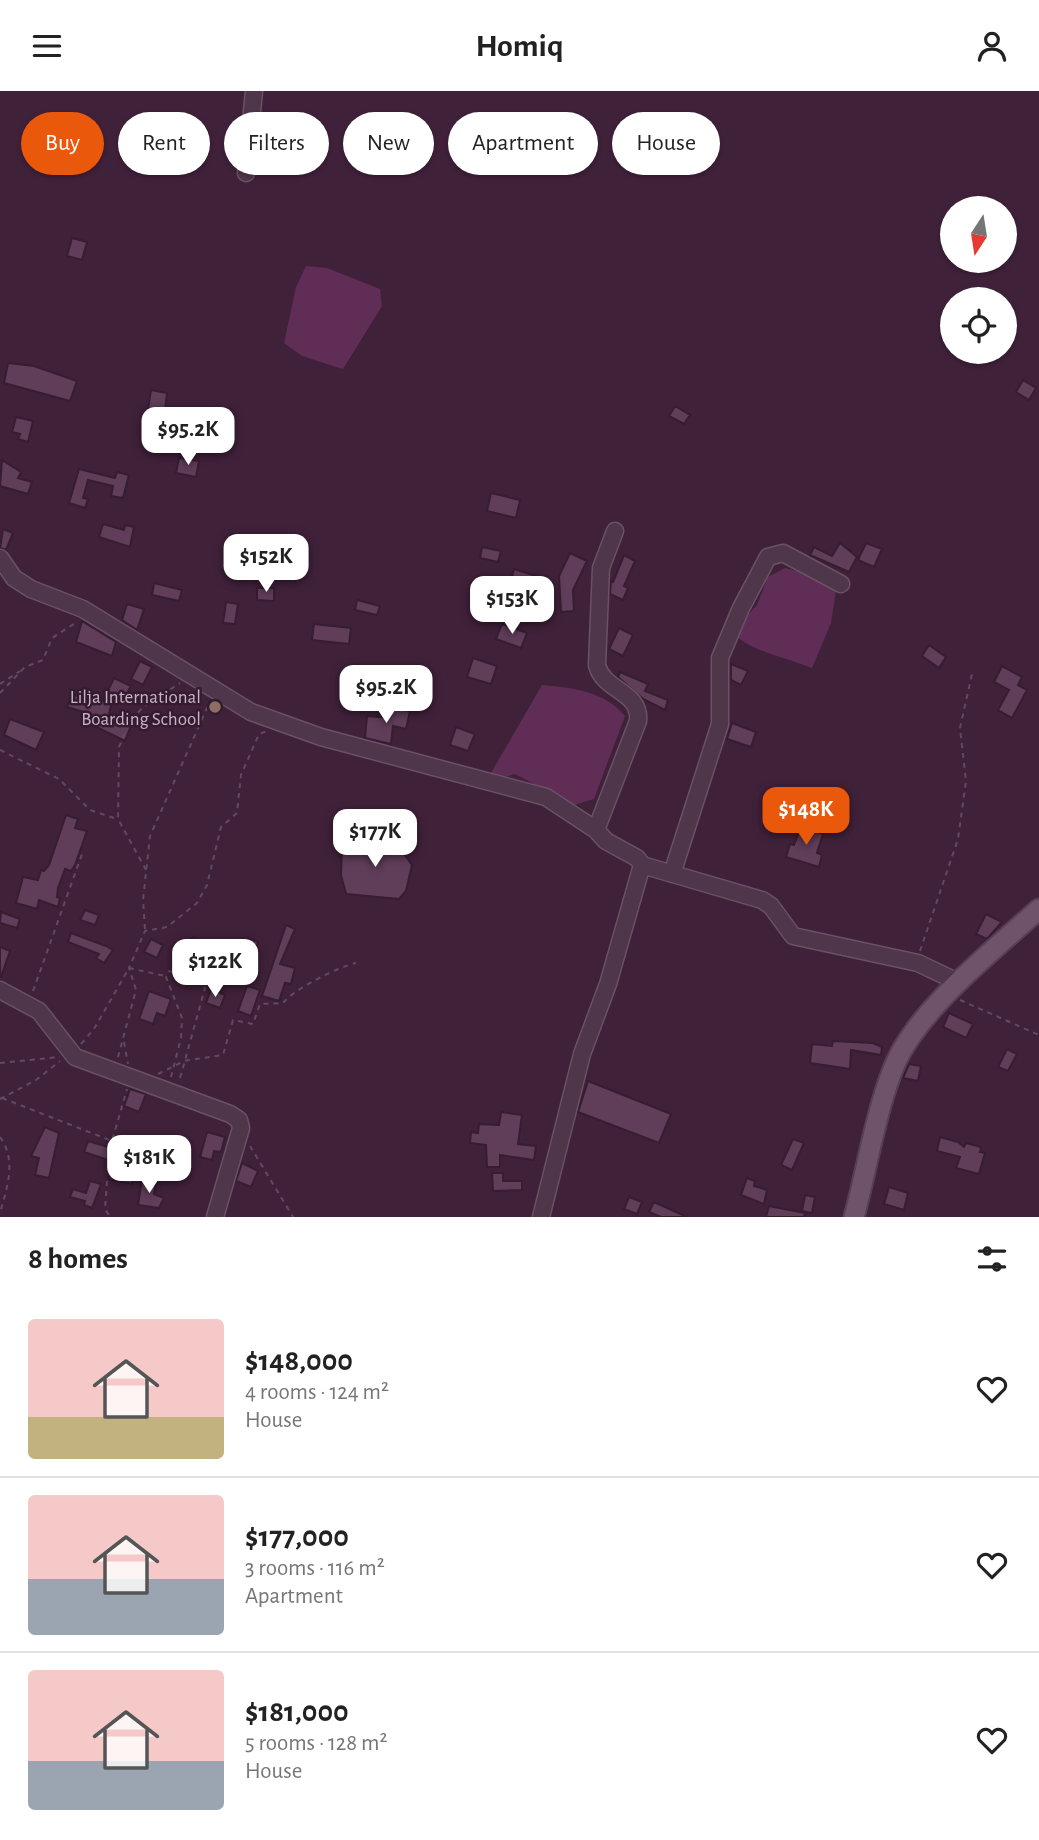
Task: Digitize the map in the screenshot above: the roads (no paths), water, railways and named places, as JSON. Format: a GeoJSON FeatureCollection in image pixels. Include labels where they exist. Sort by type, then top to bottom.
{"type":"FeatureCollection","features":[{"type":"Feature","properties":{"kind":"main road"},"geometry":{"type":"LineString","coordinates":[[854,1217],[896,1063],[909,1041],[953,989],[1039,909]]}},
{"type":"Feature","properties":{"kind":"street"},"geometry":{"type":"LineString","coordinates":[[252,112],[254,91]]}},
{"type":"Feature","properties":{"kind":"street"},"geometry":{"type":"LineString","coordinates":[[596,829],[638,721],[639,709],[635,702],[599,674],[597,665],[601,568],[615,531]]}},
{"type":"Feature","properties":{"kind":"street"},"geometry":{"type":"LineString","coordinates":[[672,874],[720,723],[720,658],[741,608],[768,557],[783,553],[841,584]]}},
{"type":"Feature","properties":{"kind":"street"},"geometry":{"type":"LineString","coordinates":[[0,558],[14,578],[31,589],[88,612],[251,712],[321,737],[546,797],[596,829],[606,841],[637,857],[642,865],[768,903],[793,936],[918,963],[953,989]]}},
{"type":"Feature","properties":{"kind":"street"},"geometry":{"type":"LineString","coordinates":[[541,1217],[582,1054],[608,983],[642,865]]}},
{"type":"Feature","properties":{"kind":"street"},"geometry":{"type":"LineString","coordinates":[[0,990],[39,1011],[71,1053],[106,1070],[230,1114],[241,1124],[215,1217]]}},
{"type":"Feature","properties":{"kind":"place","name":"Lilja International Boarding School"},"geometry":{"type":"Point","coordinates":[215,707]}}]}
